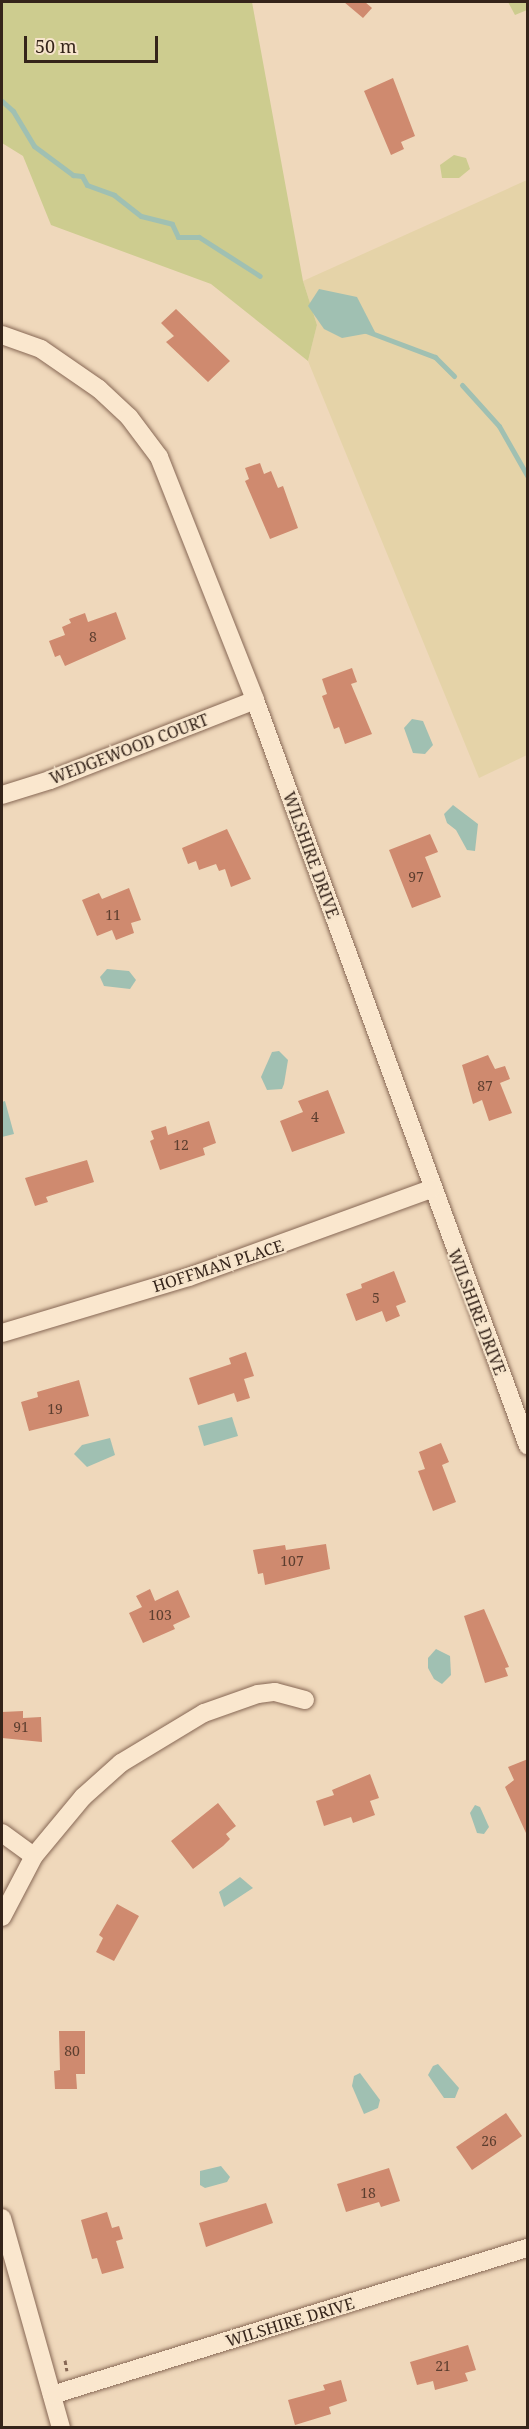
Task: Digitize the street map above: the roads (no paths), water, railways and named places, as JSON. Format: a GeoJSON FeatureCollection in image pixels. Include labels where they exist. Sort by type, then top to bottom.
{"type":"FeatureCollection","features":[{"type":"Feature","properties":{"kind":"street","name":"WILSHIRE DRIVE"},"geometry":{"type":"LineString","coordinates":[[2,335],[41,349],[99,389],[129,417],[159,457],[255,700],[430,1189],[528,1446]]}},
{"type":"Feature","properties":{"kind":"street","name":"WEDGEWOOD COURT"},"geometry":{"type":"LineString","coordinates":[[2,795],[50,780],[255,700]]}},
{"type":"Feature","properties":{"kind":"street","name":"HOFFMAN PLACE"},"geometry":{"type":"LineString","coordinates":[[2,1333],[189,1277],[430,1189]]}},
{"type":"Feature","properties":{"kind":"street"},"geometry":{"type":"LineString","coordinates":[[2,1917],[34,1856],[82,1797],[121,1762],[204,1713],[275,1692],[305,1700]]}},
{"type":"Feature","properties":{"kind":"street"},"geometry":{"type":"LineString","coordinates":[[2,1833],[34,1856]]}},
{"type":"Feature","properties":{"kind":"street"},"geometry":{"type":"LineString","coordinates":[[2,2218],[61,2427]]}},
{"type":"Feature","properties":{"kind":"street","name":"WILSHIRE DRIVE"},"geometry":{"type":"LineString","coordinates":[[52,2395],[528,2248]]}},
{"type":"Feature","properties":{"kind":"waterway"},"geometry":{"type":"LineString","coordinates":[[2,101],[13,111],[34,146],[73,175],[82,176],[87,185],[114,195],[141,216],[172,224],[178,237],[199,237],[260,276]]}},
{"type":"Feature","properties":{"kind":"waterway"},"geometry":{"type":"LineString","coordinates":[[366,331],[435,357],[454,376]]}},
{"type":"Feature","properties":{"kind":"waterway"},"geometry":{"type":"LineString","coordinates":[[462,385],[499,426],[528,477]]}}]}
